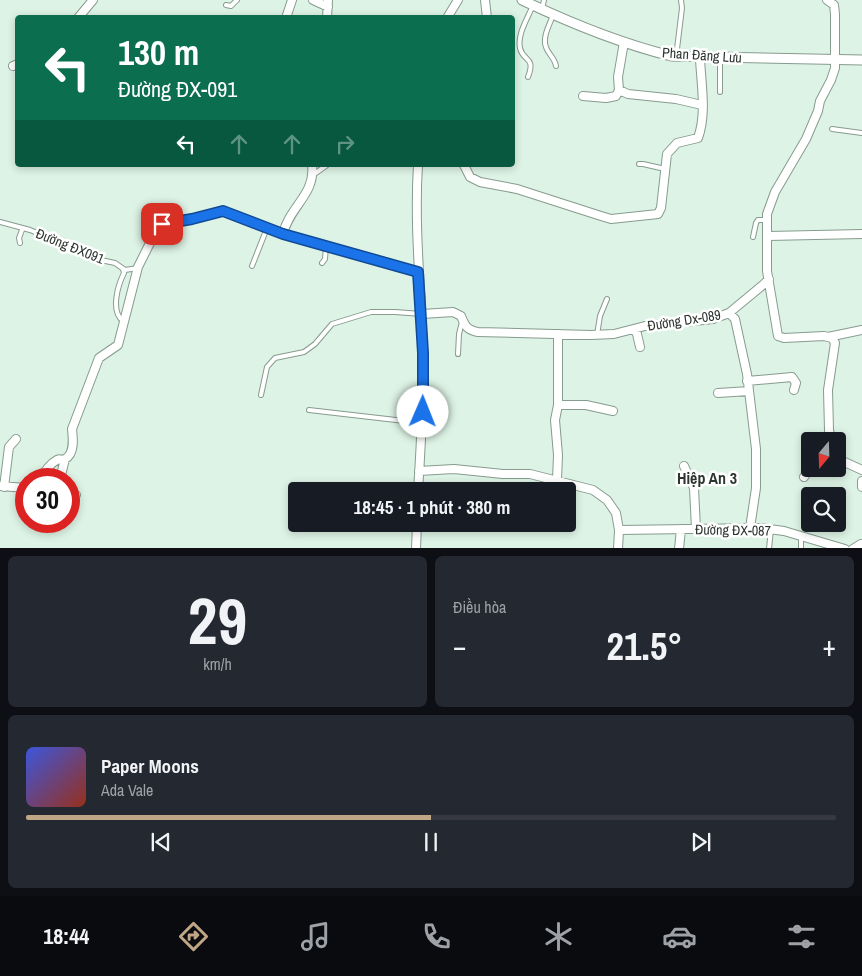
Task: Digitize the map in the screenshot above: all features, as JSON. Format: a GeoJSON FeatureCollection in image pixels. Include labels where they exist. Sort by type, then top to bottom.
{"type":"FeatureCollection","features":[{"type":"Feature","properties":{"kind":"street"},"geometry":{"type":"LineString","coordinates":[[80,15],[93,0]]}},
{"type":"Feature","properties":{"kind":"street"},"geometry":{"type":"LineString","coordinates":[[287,15],[292,0]]}},
{"type":"Feature","properties":{"kind":"street"},"geometry":{"type":"LineString","coordinates":[[314,0],[328,4]]}},
{"type":"Feature","properties":{"kind":"street"},"geometry":{"type":"LineString","coordinates":[[449,15],[458,0]]}},
{"type":"Feature","properties":{"kind":"street"},"geometry":{"type":"LineString","coordinates":[[485,0],[487,15]]}},
{"type":"Feature","properties":{"kind":"street","name":"Phan Đăng Lưu"},"geometry":{"type":"LineString","coordinates":[[522,0],[533,5],[543,5],[553,15],[644,50],[676,57],[862,60]]}},
{"type":"Feature","properties":{"kind":"street"},"geometry":{"type":"LineString","coordinates":[[827,0],[834,5],[835,14],[835,60],[831,80],[820,101],[818,111],[806,139],[775,192],[769,207],[767,220],[768,279],[778,336],[784,338],[826,337],[862,330]]}},
{"type":"Feature","properties":{"kind":"street"},"geometry":{"type":"LineString","coordinates":[[583,96],[606,98],[616,96],[620,90],[618,78],[624,42]]}},
{"type":"Feature","properties":{"kind":"street"},"geometry":{"type":"LineString","coordinates":[[465,167],[470,177],[480,182],[517,189],[611,219],[658,214],[661,208],[667,154],[677,142],[698,138],[703,115],[700,58]]}},
{"type":"Feature","properties":{"kind":"street"},"geometry":{"type":"LineString","coordinates":[[620,90],[628,94],[676,99],[702,105]]}},
{"type":"Feature","properties":{"kind":"street"},"geometry":{"type":"LineString","coordinates":[[283,234],[288,219],[311,185],[312,167]]}},
{"type":"Feature","properties":{"kind":"street"},"geometry":{"type":"LineString","coordinates":[[418,167],[416,200],[424,400],[419,482]]}},
{"type":"Feature","properties":{"kind":"street"},"geometry":{"type":"LineString","coordinates":[[63,468],[65,459],[70,454],[74,439],[72,429],[99,358],[118,345],[138,268],[158,227],[162,224],[223,211],[283,234],[418,272]]}},
{"type":"Feature","properties":{"kind":"street"},"geometry":{"type":"LineString","coordinates":[[768,236],[862,234]]}},
{"type":"Feature","properties":{"kind":"street","name":"Đường Dx-089"},"geometry":{"type":"LineString","coordinates":[[422,314],[453,312],[461,316],[465,326],[470,331],[614,334],[634,329],[713,319],[729,313],[768,279]]}},
{"type":"Feature","properties":{"kind":"street"},"geometry":{"type":"LineString","coordinates":[[729,313],[734,319],[749,391],[756,449],[756,488],[750,528]]}},
{"type":"Feature","properties":{"kind":"street"},"geometry":{"type":"LineString","coordinates":[[634,329],[640,347]]}},
{"type":"Feature","properties":{"kind":"street"},"geometry":{"type":"LineString","coordinates":[[557,480],[558,455],[554,420],[558,405],[558,334]]}},
{"type":"Feature","properties":{"kind":"street"},"geometry":{"type":"LineString","coordinates":[[826,337],[832,338],[835,343],[828,390],[831,432]]}},
{"type":"Feature","properties":{"kind":"street"},"geometry":{"type":"LineString","coordinates":[[747,381],[792,377],[796,383],[794,390]]}},
{"type":"Feature","properties":{"kind":"street"},"geometry":{"type":"LineString","coordinates":[[718,393],[749,391]]}},
{"type":"Feature","properties":{"kind":"street"},"geometry":{"type":"LineString","coordinates":[[558,405],[586,405],[613,411]]}},
{"type":"Feature","properties":{"kind":"street"},"geometry":{"type":"LineString","coordinates":[[15,488],[2,487],[8,447],[16,439]]}},
{"type":"Feature","properties":{"kind":"street"},"geometry":{"type":"LineString","coordinates":[[47,468],[57,460],[65,459]]}},
{"type":"Feature","properties":{"kind":"street"},"geometry":{"type":"LineString","coordinates":[[846,463],[862,470]]}},
{"type":"Feature","properties":{"kind":"street"},"geometry":{"type":"LineString","coordinates":[[684,466],[694,488],[696,528]]}},
{"type":"Feature","properties":{"kind":"street"},"geometry":{"type":"LineString","coordinates":[[420,471],[454,469],[503,474],[530,474],[593,490],[612,505],[616,513],[619,530],[618,548]]}},
{"type":"Feature","properties":{"kind":"street"},"geometry":{"type":"LineString","coordinates":[[862,481],[862,487]]}},
{"type":"Feature","properties":{"kind":"street"},"geometry":{"type":"LineString","coordinates":[[679,548],[681,529]]}},
{"type":"Feature","properties":{"kind":"street","name":"Đường ĐX-087"},"geometry":{"type":"LineString","coordinates":[[619,530],[771,529],[845,548]]}},
{"type":"Feature","properties":{"kind":"street"},"geometry":{"type":"LineString","coordinates":[[416,548],[417,532]]}},
{"type":"Feature","properties":{"kind":"lane"},"geometry":{"type":"LineString","coordinates":[[226,5],[231,6],[237,0]]}},
{"type":"Feature","properties":{"kind":"lane"},"geometry":{"type":"LineString","coordinates":[[676,57],[682,8],[681,0]]}},
{"type":"Feature","properties":{"kind":"lane"},"geometry":{"type":"LineString","coordinates":[[528,77],[531,64],[529,59],[522,54],[520,35],[533,5]]}},
{"type":"Feature","properties":{"kind":"lane"},"geometry":{"type":"LineString","coordinates":[[553,15],[545,37],[546,47],[556,66]]}},
{"type":"Feature","properties":{"kind":"lane"},"geometry":{"type":"LineString","coordinates":[[720,58],[720,92]]}},
{"type":"Feature","properties":{"kind":"lane"},"geometry":{"type":"LineString","coordinates":[[832,129],[862,133]]}},
{"type":"Feature","properties":{"kind":"lane"},"geometry":{"type":"LineString","coordinates":[[639,164],[665,168]]}},
{"type":"Feature","properties":{"kind":"lane"},"geometry":{"type":"LineString","coordinates":[[313,175],[324,167]]}},
{"type":"Feature","properties":{"kind":"lane"},"geometry":{"type":"LineString","coordinates":[[753,237],[758,220],[767,220]]}},
{"type":"Feature","properties":{"kind":"lane","name":"Đường ĐX091"},"geometry":{"type":"LineString","coordinates":[[0,222],[22,230],[30,230],[78,249],[96,259],[115,263],[125,270],[138,268]]}},
{"type":"Feature","properties":{"kind":"lane"},"geometry":{"type":"LineString","coordinates":[[252,266],[267,228]]}},
{"type":"Feature","properties":{"kind":"lane"},"geometry":{"type":"LineString","coordinates":[[20,243],[18,238],[22,230]]}},
{"type":"Feature","properties":{"kind":"lane"},"geometry":{"type":"LineString","coordinates":[[322,263],[325,259],[326,246]]}},
{"type":"Feature","properties":{"kind":"lane"},"geometry":{"type":"LineString","coordinates":[[123,269],[124,273],[117,295],[117,310],[120,318],[125,322]]}},
{"type":"Feature","properties":{"kind":"lane"},"geometry":{"type":"LineString","coordinates":[[597,335],[600,316],[606,298]]}},
{"type":"Feature","properties":{"kind":"lane"},"geometry":{"type":"LineString","coordinates":[[261,395],[267,366],[275,358],[304,352],[315,344],[332,324],[372,312],[422,314]]}},
{"type":"Feature","properties":{"kind":"lane"},"geometry":{"type":"LineString","coordinates":[[458,354],[459,334],[463,321]]}},
{"type":"Feature","properties":{"kind":"lane"},"geometry":{"type":"LineString","coordinates":[[309,410],[422,423]]}},
{"type":"Feature","properties":{"kind":"lane"},"geometry":{"type":"LineString","coordinates":[[768,548],[771,529]]}},
{"type":"Feature","properties":{"kind":"lane"},"geometry":{"type":"LineString","coordinates":[[801,536],[801,548]]}},
{"type":"Feature","properties":{"kind":"district","name":"Hiệp An 3"},"geometry":{"type":"Point","coordinates":[707,478]}},
{"type":"Feature","properties":{"kind":"route"},"geometry":{"type":"LineString","coordinates":[[162,224],[223,211],[283,234],[418,272],[422,314],[423,412]]}}]}
